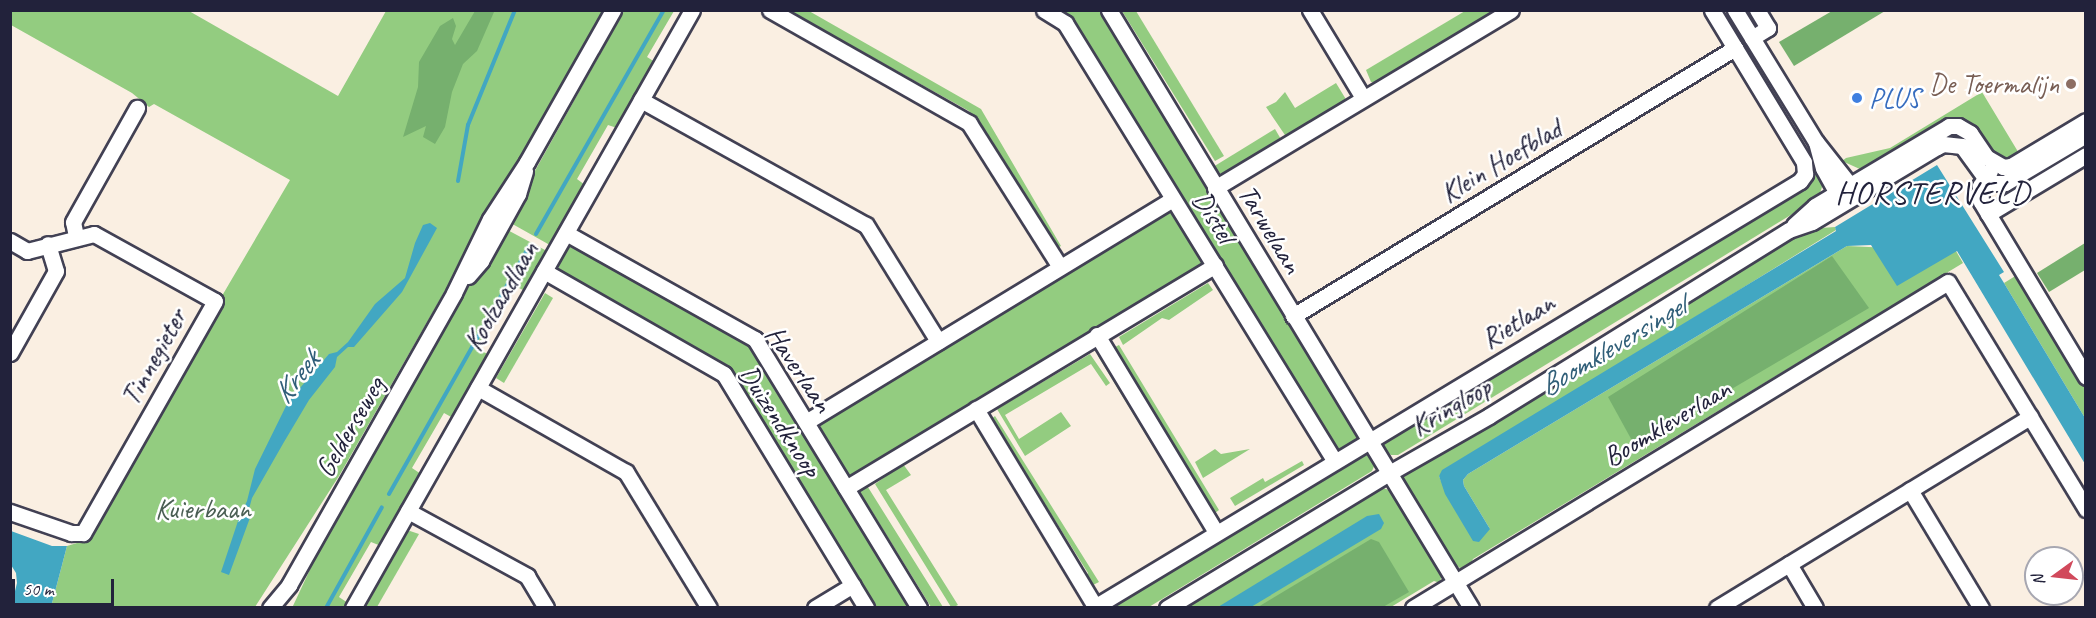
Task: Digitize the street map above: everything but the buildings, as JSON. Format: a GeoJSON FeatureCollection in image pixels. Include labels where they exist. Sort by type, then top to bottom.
{"type":"FeatureCollection","features":[{"type":"Feature","properties":{"kind":"street","name":"Gelderseweg"},"geometry":{"type":"LineString","coordinates":[[270,608],[289,585],[454,293],[481,261],[518,194],[527,162],[613,10]]}},
{"type":"Feature","properties":{"kind":"street","name":"Koolzaadlaan"},"geometry":{"type":"LineString","coordinates":[[353,608],[692,10]]}},
{"type":"Feature","properties":{"kind":"street"},"geometry":{"type":"LineString","coordinates":[[770,10],[969,123],[1060,267]]}},
{"type":"Feature","properties":{"kind":"street","name":"Distel"},"geometry":{"type":"LineString","coordinates":[[1044,10],[1065,22],[1334,460]]}},
{"type":"Feature","properties":{"kind":"street","name":"Tarwelaan"},"geometry":{"type":"LineString","coordinates":[[1109,10],[1293,316],[1391,472],[1471,608]]}},
{"type":"Feature","properties":{"kind":"street"},"geometry":{"type":"LineString","coordinates":[[1310,10],[1363,98]]}},
{"type":"Feature","properties":{"kind":"street"},"geometry":{"type":"LineString","coordinates":[[1215,188],[1511,10]]}},
{"type":"Feature","properties":{"kind":"street","name":"Rietlaan"},"geometry":{"type":"LineString","coordinates":[[1094,607],[1334,460],[1800,181],[1805,174],[1804,162],[1712,10]]}},
{"type":"Feature","properties":{"kind":"street"},"geometry":{"type":"LineString","coordinates":[[1735,10],[1816,142],[1820,161],[1846,192]]}},
{"type":"Feature","properties":{"kind":"street"},"geometry":{"type":"LineString","coordinates":[[1752,38],[1768,28],[1757,10]]}},
{"type":"Feature","properties":{"kind":"street","name":"Klein Hoefblad"},"geometry":{"type":"LineString","coordinates":[[1293,316],[1735,48]]}},
{"type":"Feature","properties":{"kind":"street"},"geometry":{"type":"LineString","coordinates":[[641,100],[866,225],[938,341]]}},
{"type":"Feature","properties":{"kind":"street"},"geometry":{"type":"LineString","coordinates":[[76,237],[73,222],[137,108]]}},
{"type":"Feature","properties":{"kind":"street"},"geometry":{"type":"LineString","coordinates":[[2085,121],[2011,166],[1994,164],[1980,186],[1981,202],[2085,377]]}},
{"type":"Feature","properties":{"kind":"street","name":"Kringloop"},"geometry":{"type":"LineString","coordinates":[[1846,192],[1949,126],[1958,126],[1970,133],[1986,157],[1994,164]]}},
{"type":"Feature","properties":{"kind":"street"},"geometry":{"type":"LineString","coordinates":[[1985,178],[1993,183],[2005,183],[2085,135]]}},
{"type":"Feature","properties":{"kind":"street","name":"Kringloop"},"geometry":{"type":"LineString","coordinates":[[1167,608],[1391,472],[1489,416],[1789,230],[1815,206],[1943,144],[1962,146],[1985,178]]}},
{"type":"Feature","properties":{"kind":"street"},"geometry":{"type":"LineString","coordinates":[[1988,214],[2085,155]]}},
{"type":"Feature","properties":{"kind":"street"},"geometry":{"type":"LineString","coordinates":[[806,422],[1173,199]]}},
{"type":"Feature","properties":{"kind":"street","name":"Tinnegieter"},"geometry":{"type":"LineString","coordinates":[[10,241],[27,251],[87,233],[99,236],[215,301],[83,533],[71,533],[10,512]]}},
{"type":"Feature","properties":{"kind":"street","name":"Haverlaan"},"geometry":{"type":"LineString","coordinates":[[566,233],[755,339],[919,608]]}},
{"type":"Feature","properties":{"kind":"street"},"geometry":{"type":"LineString","coordinates":[[10,353],[56,271],[48,244]]}},
{"type":"Feature","properties":{"kind":"street"},"geometry":{"type":"LineString","coordinates":[[846,488],[1215,265]]}},
{"type":"Feature","properties":{"kind":"street","name":"Duizendknoop"},"geometry":{"type":"LineString","coordinates":[[544,271],[724,374],[866,608]]}},
{"type":"Feature","properties":{"kind":"street","name":"Boomkleverlaan"},"geometry":{"type":"LineString","coordinates":[[1413,608],[1947,282],[2030,417]]}},
{"type":"Feature","properties":{"kind":"street"},"geometry":{"type":"LineString","coordinates":[[1097,335],[1216,532]]}},
{"type":"Feature","properties":{"kind":"street"},"geometry":{"type":"LineString","coordinates":[[478,388],[626,472],[709,608]]}},
{"type":"Feature","properties":{"kind":"street"},"geometry":{"type":"LineString","coordinates":[[976,409],[1094,607]]}},
{"type":"Feature","properties":{"kind":"street"},"geometry":{"type":"LineString","coordinates":[[1717,608],[2030,417],[2085,509]]}},
{"type":"Feature","properties":{"kind":"street"},"geometry":{"type":"LineString","coordinates":[[1910,490],[1981,608]]}},
{"type":"Feature","properties":{"kind":"street"},"geometry":{"type":"LineString","coordinates":[[408,511],[527,576],[546,608]]}},
{"type":"Feature","properties":{"kind":"street"},"geometry":{"type":"LineString","coordinates":[[1789,564],[1815,608]]}},
{"type":"Feature","properties":{"kind":"street","name":"Gelderseweg"},"geometry":{"type":"LineString","coordinates":[[283,608],[289,585]]}},
{"type":"Feature","properties":{"kind":"street"},"geometry":{"type":"LineString","coordinates":[[815,608],[853,585]]}},
{"type":"Feature","properties":{"kind":"green space","name":"Kuierbaan"},"geometry":{"type":"Polygon","coordinates":[[[11,11],[189,11],[338,96],[386,11],[605,11],[339,476],[255,607],[51,607],[67,546],[77,543],[290,180],[154,104],[149,107],[132,93],[11,25],[11,11]]]}},
{"type":"Feature","properties":{"kind":"green space"},"geometry":{"type":"Polygon","coordinates":[[[475,11],[494,12],[477,51],[463,64],[452,92],[445,127],[435,144],[423,137],[426,126],[403,137],[418,87],[419,62],[440,26],[453,18],[456,26],[452,39],[455,45],[475,11]]]}},
{"type":"Feature","properties":{"kind":"green space"},"geometry":{"type":"Polygon","coordinates":[[[624,11],[674,11],[647,57],[655,62],[617,128],[608,125],[577,179],[585,185],[553,244],[548,244],[507,221],[624,11]]]}},
{"type":"Feature","properties":{"kind":"green space"},"geometry":{"type":"Polygon","coordinates":[[[789,11],[809,11],[981,109],[1061,246],[1055,249],[969,111],[789,11]]]}},
{"type":"Feature","properties":{"kind":"green space"},"geometry":{"type":"Polygon","coordinates":[[[1058,11],[1102,11],[1359,435],[1350,446],[1339,449],[1331,443],[1071,18],[1058,11]]]}},
{"type":"Feature","properties":{"kind":"green space"},"geometry":{"type":"Polygon","coordinates":[[[1122,11],[1136,11],[1224,156],[1215,161],[1122,11]]]}},
{"type":"Feature","properties":{"kind":"green space"},"geometry":{"type":"Polygon","coordinates":[[[1465,11],[1496,11],[1381,83],[1371,82],[1366,70],[1465,11]]]}},
{"type":"Feature","properties":{"kind":"green space"},"geometry":{"type":"Polygon","coordinates":[[[1832,11],[1885,11],[1794,66],[1779,42],[1832,11]]]}},
{"type":"Feature","properties":{"kind":"green space"},"geometry":{"type":"Polygon","coordinates":[[[1336,83],[1347,101],[1287,138],[1266,107],[1276,102],[1285,92],[1295,108],[1336,83]]]}},
{"type":"Feature","properties":{"kind":"green space"},"geometry":{"type":"Polygon","coordinates":[[[1982,92],[2020,155],[2004,158],[1995,156],[1967,123],[1862,170],[1842,161],[1846,158],[1890,148],[1982,92]]]}},
{"type":"Feature","properties":{"kind":"green space"},"geometry":{"type":"Polygon","coordinates":[[[1275,129],[1282,141],[1227,174],[1221,174],[1213,167],[1275,129]]]}},
{"type":"Feature","properties":{"kind":"green space"},"geometry":{"type":"Polygon","coordinates":[[[1821,172],[1824,181],[1820,193],[1812,202],[1398,455],[1391,455],[1384,450],[1383,443],[1386,434],[1821,172]]]}},
{"type":"Feature","properties":{"kind":"green space"},"geometry":{"type":"Polygon","coordinates":[[[1163,211],[1176,212],[1204,259],[1200,266],[855,476],[844,473],[820,432],[821,421],[1163,211]]]}},
{"type":"Feature","properties":{"kind":"green space"},"geometry":{"type":"Polygon","coordinates":[[[1835,227],[1836,230],[1439,476],[1441,481],[1490,529],[1464,486],[1463,480],[1468,474],[1847,246],[1956,251],[1963,263],[1473,559],[1469,567],[1460,568],[1453,563],[1402,477],[1498,414],[1807,229],[1835,227]]]}},
{"type":"Feature","properties":{"kind":"green space"},"geometry":{"type":"Polygon","coordinates":[[[504,228],[545,250],[546,254],[525,291],[513,285],[477,348],[489,355],[453,418],[444,413],[412,468],[421,474],[381,546],[371,542],[339,597],[348,603],[345,607],[292,608],[321,546],[464,292],[504,228]]]}},
{"type":"Feature","properties":{"kind":"green space"},"geometry":{"type":"Polygon","coordinates":[[[568,243],[574,244],[750,344],[911,607],[876,607],[731,367],[559,270],[557,257],[568,243]]]}},
{"type":"Feature","properties":{"kind":"green space"},"geometry":{"type":"Polygon","coordinates":[[[2085,243],[2085,270],[2049,292],[2037,273],[2085,243]]]}},
{"type":"Feature","properties":{"kind":"green space"},"geometry":{"type":"Polygon","coordinates":[[[1832,256],[1869,308],[1635,446],[1608,397],[1832,256]]]}},
{"type":"Feature","properties":{"kind":"green space"},"geometry":{"type":"Polygon","coordinates":[[[2017,275],[2085,387],[2085,418],[2004,283],[2017,275]]]}},
{"type":"Feature","properties":{"kind":"green space"},"geometry":{"type":"Polygon","coordinates":[[[1208,283],[1213,290],[1169,320],[1162,318],[1123,345],[1119,337],[1208,283]]]}},
{"type":"Feature","properties":{"kind":"green space"},"geometry":{"type":"Polygon","coordinates":[[[545,293],[553,298],[504,383],[496,378],[545,293]]]}},
{"type":"Feature","properties":{"kind":"green space"},"geometry":{"type":"Polygon","coordinates":[[[1119,345],[1219,510],[1211,516],[1204,504],[1206,499],[1118,351],[1113,352],[1111,349],[1119,345]]]}},
{"type":"Feature","properties":{"kind":"green space"},"geometry":{"type":"Polygon","coordinates":[[[1090,354],[1110,383],[1106,386],[1091,364],[1005,415],[1019,439],[1061,412],[1071,426],[1025,456],[997,409],[1090,354]]]}},
{"type":"Feature","properties":{"kind":"green space"},"geometry":{"type":"Polygon","coordinates":[[[1102,354],[1202,520],[1199,522],[1098,356],[1102,354]]]}},
{"type":"Feature","properties":{"kind":"green space"},"geometry":{"type":"Polygon","coordinates":[[[995,416],[1099,582],[1089,587],[1084,578],[1088,573],[994,423],[991,425],[989,421],[995,416]]]}},
{"type":"Feature","properties":{"kind":"green space"},"geometry":{"type":"Polygon","coordinates":[[[981,427],[1081,594],[1079,596],[977,430],[981,427]]]}},
{"type":"Feature","properties":{"kind":"green space"},"geometry":{"type":"Polygon","coordinates":[[[1215,449],[1221,454],[1250,449],[1203,478],[1195,462],[1215,449]]]}},
{"type":"Feature","properties":{"kind":"green space"},"geometry":{"type":"Polygon","coordinates":[[[1359,451],[1374,456],[1375,464],[1372,471],[1149,607],[1101,608],[1359,451]]]}},
{"type":"Feature","properties":{"kind":"green space"},"geometry":{"type":"Polygon","coordinates":[[[1302,461],[1304,465],[1235,506],[1230,498],[1263,478],[1265,482],[1302,461]]]}},
{"type":"Feature","properties":{"kind":"green space"},"geometry":{"type":"Polygon","coordinates":[[[903,464],[911,475],[886,490],[958,605],[954,607],[951,607],[875,484],[903,464]]]}},
{"type":"Feature","properties":{"kind":"green space"},"geometry":{"type":"Polygon","coordinates":[[[866,484],[943,607],[931,607],[868,505],[864,507],[858,498],[859,489],[866,484]]]}},
{"type":"Feature","properties":{"kind":"green space"},"geometry":{"type":"Polygon","coordinates":[[[1383,488],[1395,492],[1442,572],[1440,583],[1434,581],[1391,607],[1180,608],[1383,488]]]}},
{"type":"Feature","properties":{"kind":"green space"},"geometry":{"type":"Polygon","coordinates":[[[406,532],[419,534],[377,607],[366,607],[406,532]]]}},
{"type":"Feature","properties":{"kind":"green space"},"geometry":{"type":"Polygon","coordinates":[[[1371,539],[1379,542],[1409,592],[1383,607],[1258,607],[1371,539]]]}},
{"type":"Feature","properties":{"kind":"water"},"geometry":{"type":"Polygon","coordinates":[[[1937,165],[2004,272],[1999,275],[2085,418],[2085,464],[1957,251],[1897,286],[1871,245],[1847,246],[1468,474],[1463,480],[1464,486],[1490,529],[1479,542],[1473,541],[1445,494],[1439,476],[1442,470],[1836,231],[1835,227],[1937,165]]]}},
{"type":"Feature","properties":{"kind":"water"},"geometry":{"type":"Polygon","coordinates":[[[430,223],[437,228],[402,292],[354,347],[348,347],[337,357],[335,367],[309,400],[252,498],[249,509],[251,515],[229,575],[221,572],[247,501],[255,469],[288,402],[329,354],[337,352],[348,342],[375,304],[405,278],[423,225],[430,223]]]}},
{"type":"Feature","properties":{"kind":"water"},"geometry":{"type":"Polygon","coordinates":[[[1379,514],[1384,523],[1381,529],[1251,607],[1218,607],[1367,516],[1379,514]]]}},
{"type":"Feature","properties":{"kind":"water"},"geometry":{"type":"Polygon","coordinates":[[[11,531],[52,546],[67,546],[51,607],[11,607],[17,583],[16,573],[11,565],[11,531]]]}},
{"type":"Feature","properties":{"kind":"waterway","name":"Kreek"},"geometry":{"type":"LineString","coordinates":[[458,181],[468,125],[515,10]]}},
{"type":"Feature","properties":{"kind":"waterway"},"geometry":{"type":"LineString","coordinates":[[536,234],[664,10]]}},
{"type":"Feature","properties":{"kind":"waterway"},"geometry":{"type":"LineString","coordinates":[[389,494],[529,247]]}},
{"type":"Feature","properties":{"kind":"waterway"},"geometry":{"type":"LineString","coordinates":[[326,608],[382,507]]}},
{"type":"Feature","properties":{"kind":"place","name":"De Toermalijn"},"geometry":{"type":"Point","coordinates":[2071,84]}},
{"type":"Feature","properties":{"kind":"place","name":"PLUS"},"geometry":{"type":"Point","coordinates":[1857,98]}},
{"type":"Feature","properties":{"kind":"district","name":"HORSTERVELD"},"geometry":{"type":"Point","coordinates":[1933,193]}},
{"type":"Feature","properties":{"kind":"water label","name":"Boomkleversingel"},"geometry":{"type":"Point","coordinates":[1612,346]}}]}
